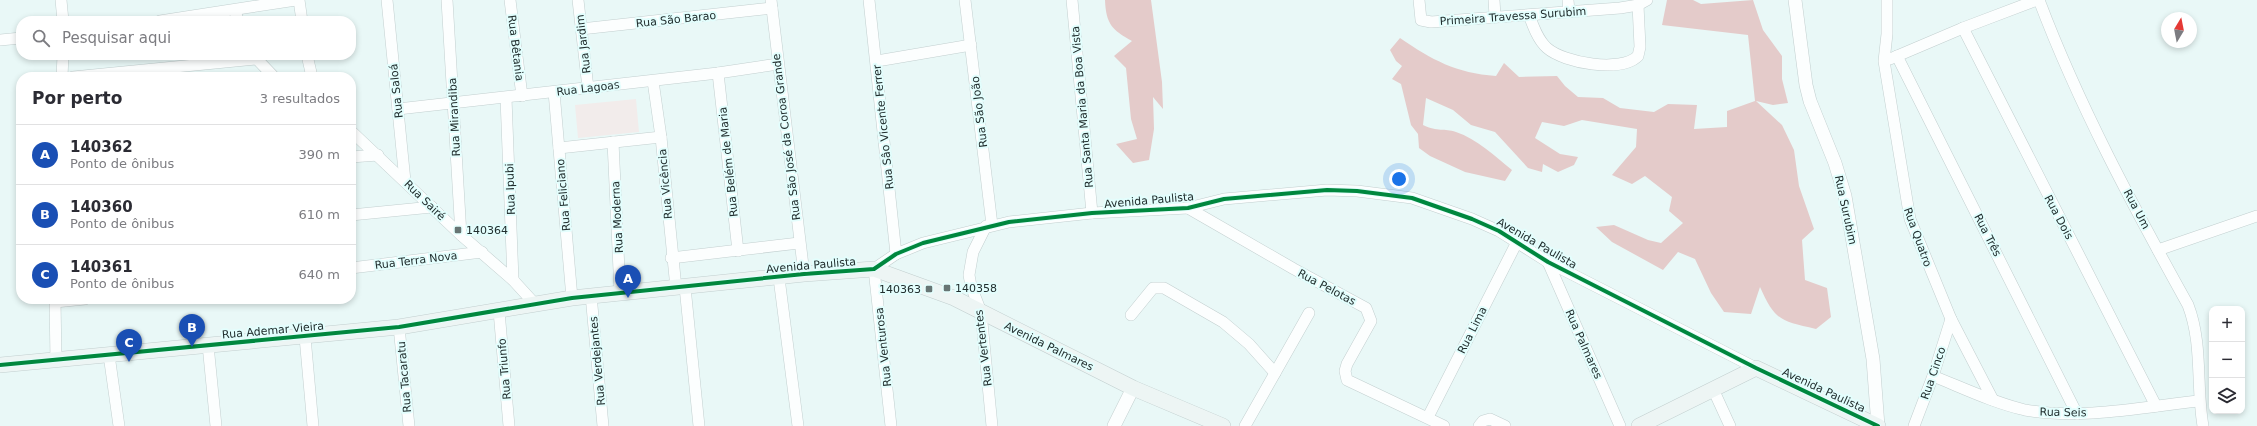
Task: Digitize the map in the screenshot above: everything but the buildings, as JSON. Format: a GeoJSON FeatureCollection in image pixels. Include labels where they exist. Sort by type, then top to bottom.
{"type":"FeatureCollection","features":[{"type":"Feature","properties":{"kind":"main road","name":"Avenida Paulista"},"geometry":{"type":"LineString","coordinates":[[499,311],[534,303],[620,292],[680,288],[804,274],[874,269]]}},
{"type":"Feature","properties":{"kind":"main road","name":"Avenida Palmares"},"geometry":{"type":"LineString","coordinates":[[874,269],[954,298],[1133,388],[1223,426]]}},
{"type":"Feature","properties":{"kind":"main road","name":"Rua Ademar Vieira"},"geometry":{"type":"LineString","coordinates":[[0,365],[56,361],[400,327],[499,311]]}},
{"type":"Feature","properties":{"kind":"main road","name":"Avenida Paulista"},"geometry":{"type":"LineString","coordinates":[[1756,368],[1878,426]]}},
{"type":"Feature","properties":{"kind":"main road"},"geometry":{"type":"LineString","coordinates":[[1639,426],[1756,368]]}},
{"type":"Feature","properties":{"kind":"street"},"geometry":{"type":"LineString","coordinates":[[61,0],[63,16]]}},
{"type":"Feature","properties":{"kind":"street"},"geometry":{"type":"LineString","coordinates":[[194,16],[296,0]]}},
{"type":"Feature","properties":{"kind":"street"},"geometry":{"type":"LineString","coordinates":[[299,0],[301,16]]}},
{"type":"Feature","properties":{"kind":"street","name":"Rua Saloá"},"geometry":{"type":"LineString","coordinates":[[387,0],[406,181]]}},
{"type":"Feature","properties":{"kind":"street","name":"Rua Mirandiba"},"geometry":{"type":"LineString","coordinates":[[447,0],[461,235]]}},
{"type":"Feature","properties":{"kind":"street","name":"Rua Bêtania"},"geometry":{"type":"LineString","coordinates":[[510,0],[522,96]]}},
{"type":"Feature","properties":{"kind":"street","name":"Rua Jardim"},"geometry":{"type":"LineString","coordinates":[[578,0],[588,88]]}},
{"type":"Feature","properties":{"kind":"street","name":"Rua Sâo Vicente Ferrer"},"geometry":{"type":"LineString","coordinates":[[869,0],[877,62],[896,254]]}},
{"type":"Feature","properties":{"kind":"street","name":"Rua São João"},"geometry":{"type":"LineString","coordinates":[[965,0],[971,45],[989,226]]}},
{"type":"Feature","properties":{"kind":"street","name":"Rua Santa Maria da Boa Vista"},"geometry":{"type":"LineString","coordinates":[[1072,0],[1092,213]]}},
{"type":"Feature","properties":{"kind":"street","name":"Primeira Travessa Surubim"},"geometry":{"type":"LineString","coordinates":[[1419,0],[1421,20],[1425,21],[1495,16],[1528,16],[1643,3]]}},
{"type":"Feature","properties":{"kind":"street"},"geometry":{"type":"LineString","coordinates":[[1494,0],[1495,16]]}},
{"type":"Feature","properties":{"kind":"street"},"geometry":{"type":"LineString","coordinates":[[1568,0],[1569,12]]}},
{"type":"Feature","properties":{"kind":"street","name":"Rua Surubim"},"geometry":{"type":"LineString","coordinates":[[1795,0],[1806,85],[1810,101],[1836,163],[1845,196],[1873,359],[1878,426]]}},
{"type":"Feature","properties":{"kind":"street","name":"Rua Quatro"},"geometry":{"type":"LineString","coordinates":[[1887,0],[1888,34],[1884,61],[1900,152],[1908,213],[1916,238],[1951,319],[1993,400]]}},
{"type":"Feature","properties":{"kind":"street"},"geometry":{"type":"LineString","coordinates":[[1884,61],[1963,28],[2038,0]]}},
{"type":"Feature","properties":{"kind":"street","name":"Rua Um"},"geometry":{"type":"LineString","coordinates":[[2038,0],[2061,58],[2098,136],[2188,305],[2195,323],[2199,360],[2198,401],[2203,426]]}},
{"type":"Feature","properties":{"kind":"street"},"geometry":{"type":"LineString","coordinates":[[1528,16],[1534,29],[1547,48],[1559,55],[1578,62],[1616,63],[1636,58],[1638,56],[1643,3]]}},
{"type":"Feature","properties":{"kind":"street","name":"Rua São Barao"},"geometry":{"type":"LineString","coordinates":[[581,29],[771,4]]}},
{"type":"Feature","properties":{"kind":"street","name":"Rua São José da Coroa Grande"},"geometry":{"type":"LineString","coordinates":[[771,4],[799,243],[804,274]]}},
{"type":"Feature","properties":{"kind":"street"},"geometry":{"type":"LineString","coordinates":[[235,10],[237,16]]}},
{"type":"Feature","properties":{"kind":"street","name":"Rua Dois"},"geometry":{"type":"LineString","coordinates":[[1963,28],[2156,406]]}},
{"type":"Feature","properties":{"kind":"street"},"geometry":{"type":"LineString","coordinates":[[0,40],[16,38]]}},
{"type":"Feature","properties":{"kind":"street"},"geometry":{"type":"LineString","coordinates":[[877,62],[971,45]]}},
{"type":"Feature","properties":{"kind":"street","name":"Rua Três"},"geometry":{"type":"LineString","coordinates":[[1897,56],[2077,414]]}},
{"type":"Feature","properties":{"kind":"street"},"geometry":{"type":"LineString","coordinates":[[62,72],[63,60]]}},
{"type":"Feature","properties":{"kind":"street"},"geometry":{"type":"LineString","coordinates":[[118,72],[228,60]]}},
{"type":"Feature","properties":{"kind":"street"},"geometry":{"type":"LineString","coordinates":[[258,60],[269,72]]}},
{"type":"Feature","properties":{"kind":"street"},"geometry":{"type":"LineString","coordinates":[[308,60],[311,72]]}},
{"type":"Feature","properties":{"kind":"street","name":"Rua Lagoas"},"geometry":{"type":"LineString","coordinates":[[398,109],[653,81],[778,64]]}},
{"type":"Feature","properties":{"kind":"street","name":"Rua Belém de Maria"},"geometry":{"type":"LineString","coordinates":[[718,73],[738,251]]}},
{"type":"Feature","properties":{"kind":"street","name":"Rua Vicência"},"geometry":{"type":"LineString","coordinates":[[653,81],[661,137],[671,258],[680,288],[699,426]]}},
{"type":"Feature","properties":{"kind":"street","name":"Rua Feliciano"},"geometry":{"type":"LineString","coordinates":[[554,92],[572,298]]}},
{"type":"Feature","properties":{"kind":"street","name":"Rua Ipubi"},"geometry":{"type":"LineString","coordinates":[[506,98],[513,280]]}},
{"type":"Feature","properties":{"kind":"street","name":"Rua Sairé"},"geometry":{"type":"LineString","coordinates":[[356,135],[406,181],[461,235],[513,280],[534,303]]}},
{"type":"Feature","properties":{"kind":"street"},"geometry":{"type":"LineString","coordinates":[[559,148],[661,137]]}},
{"type":"Feature","properties":{"kind":"street","name":"Rua Moderna"},"geometry":{"type":"LineString","coordinates":[[613,142],[620,292]]}},
{"type":"Feature","properties":{"kind":"street"},"geometry":{"type":"LineString","coordinates":[[356,157],[378,155]]}},
{"type":"Feature","properties":{"kind":"street","name":"Avenida Paulista"},"geometry":{"type":"LineString","coordinates":[[874,269],[896,254],[923,243],[989,226],[1092,213],[1188,208],[1224,199],[1327,190],[1357,190],[1412,198],[1443,207],[1499,231],[1516,244],[1548,262],[1756,368]]}},
{"type":"Feature","properties":{"kind":"street"},"geometry":{"type":"LineString","coordinates":[[356,214],[432,207]]}},
{"type":"Feature","properties":{"kind":"street","name":"Rua Pelotas"},"geometry":{"type":"LineString","coordinates":[[1188,208],[1294,269],[1366,308],[1371,322],[1345,371],[1347,380],[1428,417],[1444,426]]}},
{"type":"Feature","properties":{"kind":"street"},"geometry":{"type":"LineString","coordinates":[[2158,250],[2257,216]]}},
{"type":"Feature","properties":{"kind":"street","name":"Rua Vertentes"},"geometry":{"type":"LineString","coordinates":[[989,226],[973,252],[969,275],[971,286],[981,312],[992,426]]}},
{"type":"Feature","properties":{"kind":"street"},"geometry":{"type":"LineString","coordinates":[[671,258],[799,243]]}},
{"type":"Feature","properties":{"kind":"street","name":"Rua Lima"},"geometry":{"type":"LineString","coordinates":[[1428,417],[1516,244]]}},
{"type":"Feature","properties":{"kind":"street","name":"Rua Terra Nova"},"geometry":{"type":"LineString","coordinates":[[356,267],[482,252]]}},
{"type":"Feature","properties":{"kind":"street","name":"Rua Palmares"},"geometry":{"type":"LineString","coordinates":[[1548,262],[1620,426]]}},
{"type":"Feature","properties":{"kind":"street","name":"Rua Venturosa"},"geometry":{"type":"LineString","coordinates":[[874,269],[891,426]]}},
{"type":"Feature","properties":{"kind":"street"},"geometry":{"type":"LineString","coordinates":[[779,278],[798,426]]}},
{"type":"Feature","properties":{"kind":"street"},"geometry":{"type":"LineString","coordinates":[[1131,314],[1153,288],[1164,288],[1229,327],[1249,344],[1275,372]]}},
{"type":"Feature","properties":{"kind":"street","name":"Rua Verdejantes"},"geometry":{"type":"LineString","coordinates":[[591,296],[603,426]]}},
{"type":"Feature","properties":{"kind":"street"},"geometry":{"type":"LineString","coordinates":[[55,304],[56,361]]}},
{"type":"Feature","properties":{"kind":"street","name":"Rua Triunfo"},"geometry":{"type":"LineString","coordinates":[[499,311],[509,426]]}},
{"type":"Feature","properties":{"kind":"street"},"geometry":{"type":"LineString","coordinates":[[1245,426],[1309,313]]}},
{"type":"Feature","properties":{"kind":"street","name":"Rua Cinco"},"geometry":{"type":"LineString","coordinates":[[1914,426],[1933,376],[1951,319]]}},
{"type":"Feature","properties":{"kind":"street","name":"Rua Tacaratu"},"geometry":{"type":"LineString","coordinates":[[400,327],[409,426]]}},
{"type":"Feature","properties":{"kind":"street"},"geometry":{"type":"LineString","coordinates":[[304,337],[313,426]]}},
{"type":"Feature","properties":{"kind":"street"},"geometry":{"type":"LineString","coordinates":[[208,345],[216,426]]}},
{"type":"Feature","properties":{"kind":"street"},"geometry":{"type":"LineString","coordinates":[[109,355],[119,426]]}},
{"type":"Feature","properties":{"kind":"street","name":"Rua Seis"},"geometry":{"type":"LineString","coordinates":[[1933,376],[2006,405],[2039,412],[2077,414],[2198,401]]}},
{"type":"Feature","properties":{"kind":"street"},"geometry":{"type":"LineString","coordinates":[[1114,426],[1133,388]]}},
{"type":"Feature","properties":{"kind":"street"},"geometry":{"type":"LineString","coordinates":[[1713,389],[1730,426]]}},
{"type":"Feature","properties":{"kind":"street"},"geometry":{"type":"LineString","coordinates":[[1479,426],[1487,418],[1490,418],[1505,426]]}},
{"type":"Feature","properties":{"kind":"shaded area"},"geometry":{"type":"Polygon","coordinates":[[[1105,0],[1151,0],[1162,82],[1163,109],[1153,97],[1154,129],[1149,160],[1133,163],[1116,144],[1137,139],[1131,119],[1126,68],[1114,56],[1132,41],[1115,30],[1111,25],[1107,15],[1105,0]]]}},
{"type":"Feature","properties":{"kind":"shaded area"},"geometry":{"type":"Polygon","coordinates":[[[1667,0],[1693,0],[1701,4],[1753,0],[1763,30],[1782,56],[1782,79],[1788,103],[1773,105],[1756,101],[1782,125],[1794,150],[1799,186],[1814,229],[1802,240],[1805,280],[1827,288],[1831,317],[1816,329],[1795,324],[1780,318],[1770,307],[1760,287],[1751,314],[1724,312],[1711,293],[1695,259],[1678,252],[1663,270],[1612,242],[1596,227],[1614,225],[1648,240],[1661,243],[1683,223],[1669,211],[1672,197],[1645,176],[1632,184],[1612,175],[1636,147],[1637,129],[1582,120],[1564,126],[1542,122],[1535,138],[1560,154],[1578,157],[1574,165],[1558,172],[1543,164],[1542,172],[1528,168],[1495,132],[1471,125],[1453,110],[1426,98],[1423,125],[1464,135],[1486,148],[1512,170],[1505,181],[1465,172],[1430,156],[1419,148],[1418,134],[1411,125],[1401,84],[1392,79],[1402,66],[1396,61],[1390,50],[1400,38],[1434,59],[1469,72],[1496,76],[1504,63],[1519,77],[1557,76],[1565,86],[1578,97],[1603,98],[1620,108],[1654,112],[1668,104],[1697,105],[1694,129],[1727,127],[1727,111],[1755,101],[1748,35],[1662,25],[1667,0]]]}},
{"type":"Feature","properties":{"kind":"shaded area"},"geometry":{"type":"Polygon","coordinates":[[[636,99],[639,132],[578,138],[575,105],[636,99]]]}},
{"type":"Feature","properties":{"kind":"cycle path"},"geometry":{"type":"LineString","coordinates":[[0,365],[399,327],[572,298],[804,274],[874,269],[896,254],[923,243],[1009,222],[1092,213],[1188,208],[1224,199],[1327,190],[1357,191],[1412,198],[1472,219],[1499,231],[1548,262],[1756,368],[1878,426]]}},
{"type":"Feature","properties":{"kind":"place","name":"140364"},"geometry":{"type":"Point","coordinates":[458,230]}},
{"type":"Feature","properties":{"kind":"place","name":"140358"},"geometry":{"type":"Point","coordinates":[947,288]}},
{"type":"Feature","properties":{"kind":"place","name":"140363"},"geometry":{"type":"Point","coordinates":[929,289]}},
{"type":"Feature","properties":{"kind":"place","name":"140362"},"geometry":{"type":"Point","coordinates":[628,298]}},
{"type":"Feature","properties":{"kind":"place","name":"140360"},"geometry":{"type":"Point","coordinates":[192,347]}},
{"type":"Feature","properties":{"kind":"place","name":"140361"},"geometry":{"type":"Point","coordinates":[129,362]}}]}
